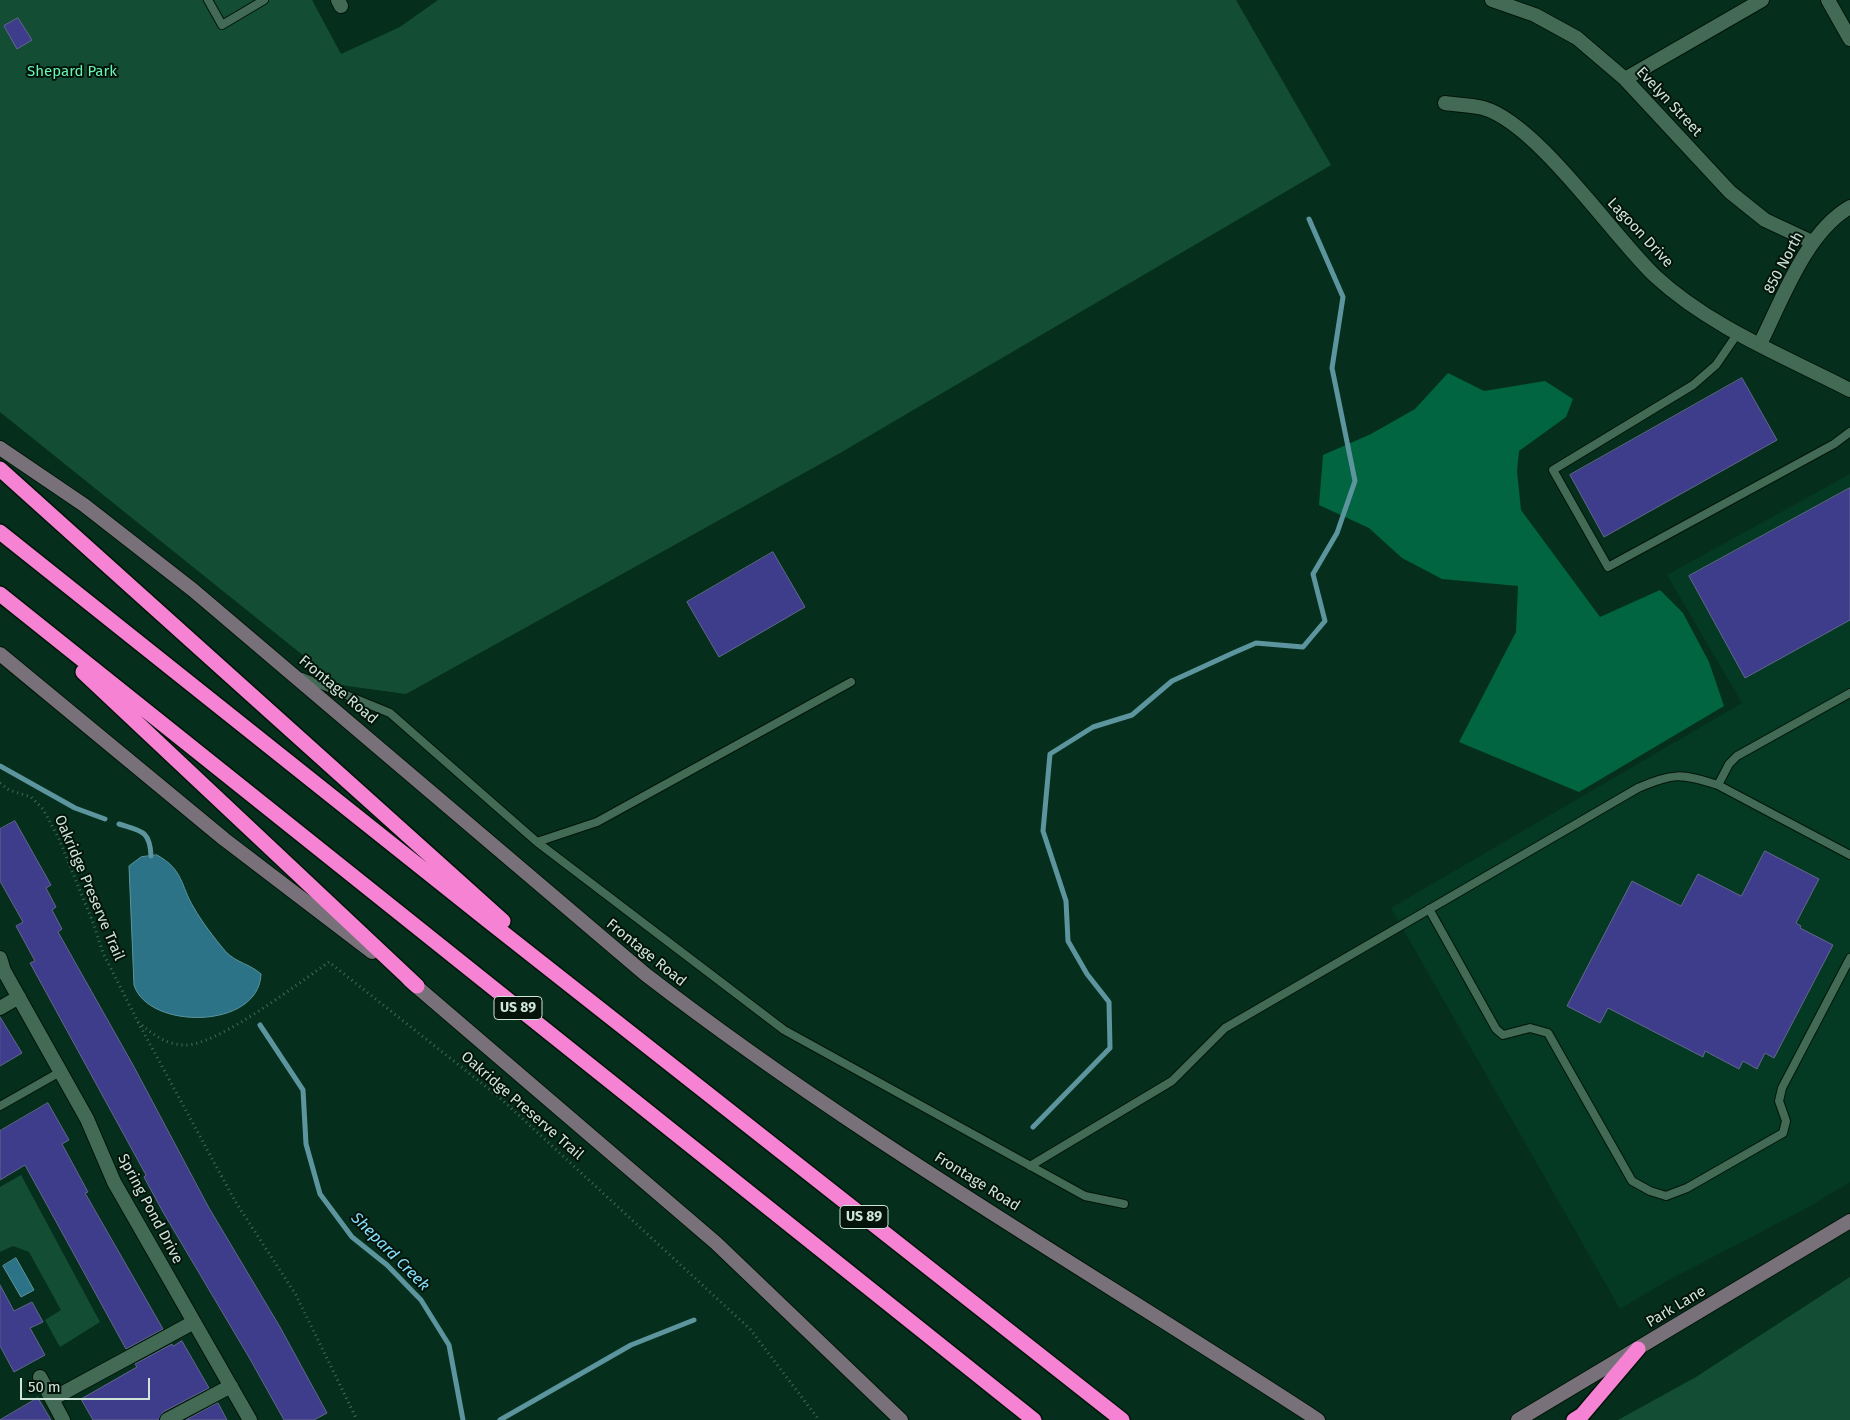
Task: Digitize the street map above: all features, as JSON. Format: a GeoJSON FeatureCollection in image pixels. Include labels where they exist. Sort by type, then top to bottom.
{"type":"FeatureCollection","features":[{"type":"Feature","properties":{"kind":"highway"},"geometry":{"type":"LineString","coordinates":[[0,468],[606,1014]]}},
{"type":"Feature","properties":{"kind":"highway","name":"US 89"},"geometry":{"type":"LineString","coordinates":[[0,532],[606,1014],[1122,1420]]}},
{"type":"Feature","properties":{"kind":"highway"},"geometry":{"type":"LineString","coordinates":[[1,595],[417,986]]}},
{"type":"Feature","properties":{"kind":"highway","name":"US 89"},"geometry":{"type":"LineString","coordinates":[[1,595],[1034,1420]]}},
{"type":"Feature","properties":{"kind":"highway"},"geometry":{"type":"LineString","coordinates":[[1574,1420],[1582,1415],[1638,1349]]}},
{"type":"Feature","properties":{"kind":"main road","name":"Frontage Road"},"geometry":{"type":"LineString","coordinates":[[0,448],[84,505],[294,674],[645,974],[721,1033],[828,1107],[1318,1420]]}},
{"type":"Feature","properties":{"kind":"main road"},"geometry":{"type":"LineString","coordinates":[[0,654],[224,839],[417,986],[716,1243],[901,1420]]}},
{"type":"Feature","properties":{"kind":"main road","name":"Park Lane"},"geometry":{"type":"LineString","coordinates":[[1518,1420],[1850,1221]]}},
{"type":"Feature","properties":{"kind":"street","name":"Evelyn Street"},"geometry":{"type":"LineString","coordinates":[[1492,0],[1535,15],[1577,38],[1625,79],[1730,192],[1765,220],[1812,242]]}},
{"type":"Feature","properties":{"kind":"street"},"geometry":{"type":"LineString","coordinates":[[1625,79],[1762,0]]}},
{"type":"Feature","properties":{"kind":"street"},"geometry":{"type":"LineString","coordinates":[[1828,0],[1850,39]]}},
{"type":"Feature","properties":{"kind":"street","name":"Lagoon Drive"},"geometry":{"type":"LineString","coordinates":[[1445,103],[1484,109],[1517,126],[1546,154],[1655,276],[1712,320],[1850,390]]}},
{"type":"Feature","properties":{"kind":"street","name":"850 North"},"geometry":{"type":"LineString","coordinates":[[1760,344],[1812,242],[1828,222],[1850,207]]}},
{"type":"Feature","properties":{"kind":"street","name":"Spring Pond Drive"},"geometry":{"type":"LineString","coordinates":[[0,958],[19,997],[87,1119],[114,1182],[250,1420]]}},
{"type":"Feature","properties":{"kind":"street"},"geometry":{"type":"LineString","coordinates":[[0,1008],[19,997]]}},
{"type":"Feature","properties":{"kind":"street"},"geometry":{"type":"LineString","coordinates":[[52,1399],[194,1322]]}},
{"type":"Feature","properties":{"kind":"street"},"geometry":{"type":"LineString","coordinates":[[40,1377],[63,1420]]}},
{"type":"Feature","properties":{"kind":"street"},"geometry":{"type":"LineString","coordinates":[[167,1420],[231,1386]]}},
{"type":"Feature","properties":{"kind":"lane"},"geometry":{"type":"LineString","coordinates":[[208,0],[222,25],[262,1]]}},
{"type":"Feature","properties":{"kind":"lane"},"geometry":{"type":"LineString","coordinates":[[1738,333],[1716,365],[1693,386],[1553,470],[1608,567],[1826,449],[1850,432]]}},
{"type":"Feature","properties":{"kind":"lane"},"geometry":{"type":"LineString","coordinates":[[294,674],[390,713],[537,842],[784,1030],[1085,1196],[1124,1204]]}},
{"type":"Feature","properties":{"kind":"lane"},"geometry":{"type":"LineString","coordinates":[[537,842],[597,822],[851,682]]}},
{"type":"Feature","properties":{"kind":"lane"},"geometry":{"type":"LineString","coordinates":[[1718,785],[1728,764],[1736,756],[1850,693]]}},
{"type":"Feature","properties":{"kind":"lane"},"geometry":{"type":"LineString","coordinates":[[1030,1166],[1172,1081],[1225,1028],[1638,788],[1669,775],[1695,777],[1718,785],[1850,856]]}},
{"type":"Feature","properties":{"kind":"lane"},"geometry":{"type":"LineString","coordinates":[[1429,910],[1496,1029],[1503,1034],[1530,1028],[1548,1033],[1632,1181],[1650,1191],[1666,1196],[1687,1188],[1783,1134],[1786,1121],[1779,1101],[1782,1088],[1850,958]]}},
{"type":"Feature","properties":{"kind":"lane"},"geometry":{"type":"LineString","coordinates":[[0,1106],[60,1072]]}},
{"type":"Feature","properties":{"kind":"path","name":"Oakridge Preserve Trail"},"geometry":{"type":"LineString","coordinates":[[0,782],[9,790],[31,797],[43,809],[59,839],[94,925],[103,953],[138,1022],[235,1202],[296,1295],[357,1420]]}},
{"type":"Feature","properties":{"kind":"path","name":"Oakridge Preserve Trail"},"geometry":{"type":"LineString","coordinates":[[138,1022],[161,1041],[186,1046],[200,1042],[230,1030],[329,962],[499,1097],[750,1329],[819,1420]]}},
{"type":"Feature","properties":{"kind":"shaded area"},"geometry":{"type":"Polygon","coordinates":[[[1448,373],[1484,391],[1545,381],[1573,399],[1566,417],[1519,451],[1517,471],[1521,510],[1600,617],[1660,590],[1683,613],[1709,662],[1724,706],[1579,792],[1459,742],[1516,632],[1518,586],[1442,579],[1402,558],[1369,528],[1319,505],[1323,455],[1371,434],[1415,409],[1448,373]]]}},
{"type":"Feature","properties":{"kind":"shaded area"},"geometry":{"type":"Polygon","coordinates":[[[1850,474],[1850,1182],[1805,1209],[1667,1281],[1620,1309],[1391,908],[1742,703],[1667,575],[1850,474]]]}},
{"type":"Feature","properties":{"kind":"green space","name":"Shepard Park"},"geometry":{"type":"Polygon","coordinates":[[[0,0],[312,0],[341,54],[400,27],[438,0],[1236,0],[1331,165],[840,453],[406,694],[340,685],[0,412],[0,0]]]}},
{"type":"Feature","properties":{"kind":"green space"},"geometry":{"type":"Polygon","coordinates":[[[21,1175],[100,1322],[60,1347],[45,1320],[61,1310],[29,1252],[13,1246],[0,1252],[0,1187],[21,1175]]]}},
{"type":"Feature","properties":{"kind":"green space"},"geometry":{"type":"Polygon","coordinates":[[[1850,1277],[1850,1420],[1618,1420],[1696,1377],[1850,1277]]]}},
{"type":"Feature","properties":{"kind":"water"},"geometry":{"type":"Polygon","coordinates":[[[157,855],[177,872],[189,900],[226,952],[261,974],[256,992],[242,1006],[224,1014],[202,1017],[180,1016],[159,1010],[143,1000],[134,985],[129,866],[141,857],[157,855]]]}},
{"type":"Feature","properties":{"kind":"water"},"geometry":{"type":"Polygon","coordinates":[[[16,1258],[34,1290],[21,1297],[3,1266],[16,1258]]]}},
{"type":"Feature","properties":{"kind":"building"},"geometry":{"type":"Polygon","coordinates":[[[18,18],[32,40],[17,49],[4,26],[18,18]]]}},
{"type":"Feature","properties":{"kind":"building"},"geometry":{"type":"Polygon","coordinates":[[[1742,378],[1777,440],[1604,537],[1570,475],[1742,378]]]}},
{"type":"Feature","properties":{"kind":"building"},"geometry":{"type":"Polygon","coordinates":[[[1850,488],[1850,620],[1745,678],[1689,576],[1850,488]]]}},
{"type":"Feature","properties":{"kind":"building"},"geometry":{"type":"Polygon","coordinates":[[[773,552],[805,607],[719,657],[687,602],[773,552]]]}},
{"type":"Feature","properties":{"kind":"building"},"geometry":{"type":"Polygon","coordinates":[[[15,821],[51,885],[46,888],[56,907],[52,910],[62,929],[58,932],[133,1065],[209,1208],[280,1327],[327,1413],[314,1420],[284,1420],[163,1212],[144,1177],[146,1175],[30,963],[35,961],[16,926],[23,922],[0,881],[0,829],[15,821]]]}},
{"type":"Feature","properties":{"kind":"building"},"geometry":{"type":"Polygon","coordinates":[[[1765,851],[1819,879],[1796,923],[1801,926],[1800,928],[1833,945],[1774,1058],[1765,1053],[1757,1069],[1743,1061],[1739,1069],[1705,1051],[1703,1057],[1608,1008],[1600,1023],[1567,1006],[1632,881],[1681,906],[1698,874],[1741,896],[1765,851]]]}},
{"type":"Feature","properties":{"kind":"building"},"geometry":{"type":"Polygon","coordinates":[[[0,1017],[22,1053],[0,1066],[0,1017]]]}},
{"type":"Feature","properties":{"kind":"building"},"geometry":{"type":"Polygon","coordinates":[[[48,1103],[69,1140],[62,1144],[88,1192],[85,1193],[163,1329],[126,1349],[25,1165],[0,1180],[0,1131],[48,1103]]]}},
{"type":"Feature","properties":{"kind":"building"},"geometry":{"type":"Polygon","coordinates":[[[0,1285],[14,1311],[32,1302],[43,1322],[30,1328],[45,1355],[14,1372],[0,1346],[0,1285]]]}},
{"type":"Feature","properties":{"kind":"building"},"geometry":{"type":"Polygon","coordinates":[[[182,1341],[209,1388],[163,1412],[158,1420],[93,1420],[81,1399],[137,1367],[135,1364],[172,1344],[173,1346],[182,1341]]]}},
{"type":"Feature","properties":{"kind":"building"},"geometry":{"type":"Polygon","coordinates":[[[38,1398],[51,1420],[0,1420],[38,1398]]]}},
{"type":"Feature","properties":{"kind":"building"},"geometry":{"type":"Polygon","coordinates":[[[218,1403],[227,1420],[186,1420],[218,1403]]]}},
{"type":"Feature","properties":{"kind":"waterway"},"geometry":{"type":"LineString","coordinates":[[1033,1127],[1110,1048],[1109,1002],[1087,974],[1068,941],[1066,901],[1043,831],[1050,754],[1093,727],[1132,715],[1172,681],[1256,643],[1303,647],[1325,621],[1313,574],[1337,533],[1355,481],[1332,368],[1343,297],[1309,219]]}},
{"type":"Feature","properties":{"kind":"waterway"},"geometry":{"type":"LineString","coordinates":[[0,766],[75,808],[105,819]]}},
{"type":"Feature","properties":{"kind":"waterway"},"geometry":{"type":"LineString","coordinates":[[119,824],[143,833],[149,841],[151,856]]}},
{"type":"Feature","properties":{"kind":"waterway","name":"Shepard Creek"},"geometry":{"type":"LineString","coordinates":[[260,1025],[303,1090],[306,1144],[320,1194],[352,1237],[387,1265],[421,1300],[449,1345],[463,1420]]}},
{"type":"Feature","properties":{"kind":"waterway"},"geometry":{"type":"LineString","coordinates":[[500,1420],[631,1345],[694,1320]]}}]}
